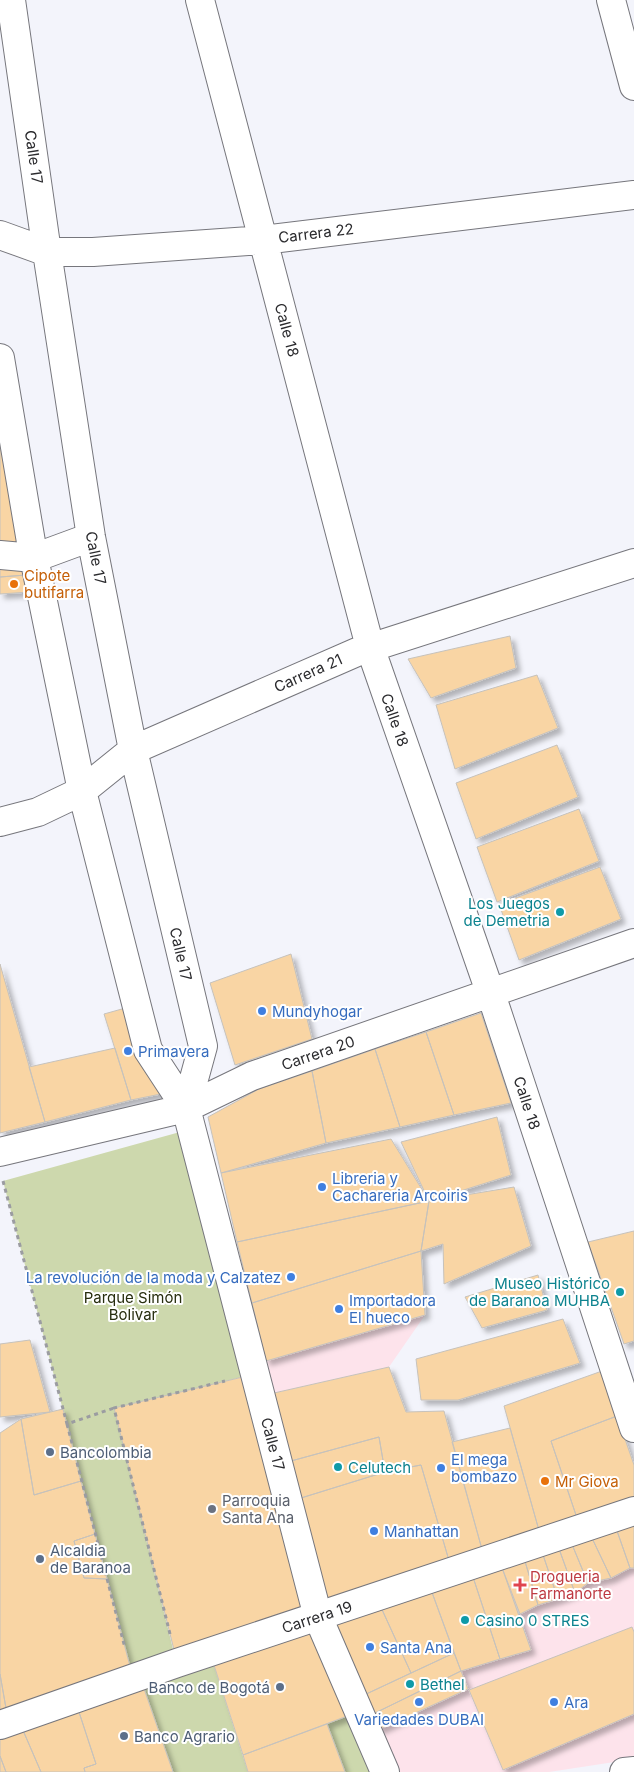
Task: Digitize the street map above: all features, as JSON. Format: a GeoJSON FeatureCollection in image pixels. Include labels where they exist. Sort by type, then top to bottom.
{"type":"FeatureCollection","features":[{"type":"Feature","properties":{"kind":"street","name":"Calle 17"},"geometry":{"type":"LineString","coordinates":[[10,0],[91,537],[133,750],[202,1046],[186,1108]]}},
{"type":"Feature","properties":{"kind":"street","name":"Calle 18"},"geometry":{"type":"LineString","coordinates":[[200,0],[370,647],[490,992],[634,1428]]}},
{"type":"Feature","properties":{"kind":"street"},"geometry":{"type":"LineString","coordinates":[[611,0],[634,86]]}},
{"type":"Feature","properties":{"kind":"street","name":"Carrera 22"},"geometry":{"type":"LineString","coordinates":[[0,235],[47,252],[93,252],[263,240],[634,195]]}},
{"type":"Feature","properties":{"kind":"street","name":"Calle 17"},"geometry":{"type":"LineString","coordinates":[[0,358],[34,558],[82,792],[148,1050],[186,1108],[318,1617],[385,1772]]}},
{"type":"Feature","properties":{"kind":"street"},"geometry":{"type":"LineString","coordinates":[[0,555],[34,558],[91,537]]}},
{"type":"Feature","properties":{"kind":"street","name":"Carrera 21"},"geometry":{"type":"LineString","coordinates":[[0,822],[38,812],[82,792],[133,750],[370,647],[634,563]]}},
{"type":"Feature","properties":{"kind":"street","name":"Carrera 20"},"geometry":{"type":"LineString","coordinates":[[0,1152],[186,1108],[252,1076],[634,943]]}},
{"type":"Feature","properties":{"kind":"street","name":"Carrera 19"},"geometry":{"type":"LineString","coordinates":[[0,1725],[177,1663],[634,1511]]}},
{"type":"Feature","properties":{"kind":"street"},"geometry":{"type":"LineString","coordinates":[[624,1772],[634,1770]]}},
{"type":"Feature","properties":{"kind":"path"},"geometry":{"type":"LineString","coordinates":[[3,1181],[126,1652]]}},
{"type":"Feature","properties":{"kind":"path"},"geometry":{"type":"LineString","coordinates":[[66,1424],[114,1408],[233,1379]]}},
{"type":"Feature","properties":{"kind":"path"},"geometry":{"type":"LineString","coordinates":[[114,1408],[171,1640]]}},
{"type":"Feature","properties":{"kind":"shaded area"},"geometry":{"type":"Polygon","coordinates":[[[425,1315],[389,1367],[274,1393],[266,1361],[425,1315]]]}},
{"type":"Feature","properties":{"kind":"shaded area"},"geometry":{"type":"Polygon","coordinates":[[[630,1568],[634,1568],[634,1759],[549,1772],[395,1772],[378,1730],[468,1689],[461,1671],[531,1650],[520,1614],[538,1605],[575,1593],[588,1583],[611,1578],[630,1568]]]}},
{"type":"Feature","properties":{"kind":"green space","name":"Parque Simón Bolivar"},"geometry":{"type":"Polygon","coordinates":[[[180,1132],[251,1375],[114,1408],[173,1649],[131,1670],[3,1181],[180,1132]]]}},
{"type":"Feature","properties":{"kind":"green space"},"geometry":{"type":"Polygon","coordinates":[[[212,1659],[248,1772],[173,1772],[142,1683],[212,1659]]]}},
{"type":"Feature","properties":{"kind":"green space"},"geometry":{"type":"Polygon","coordinates":[[[350,1715],[374,1772],[345,1772],[327,1724],[350,1715]]]}},
{"type":"Feature","properties":{"kind":"building"},"geometry":{"type":"Polygon","coordinates":[[[7,448],[25,547],[0,547],[0,450],[7,448]]]}},
{"type":"Feature","properties":{"kind":"building"},"geometry":{"type":"Polygon","coordinates":[[[0,561],[26,563],[26,575],[0,577],[0,561]]]}},
{"type":"Feature","properties":{"kind":"building","name":"Cipote butifarra"},"geometry":{"type":"Polygon","coordinates":[[[26,575],[30,592],[0,594],[0,577],[26,575]]]}},
{"type":"Feature","properties":{"kind":"building"},"geometry":{"type":"Polygon","coordinates":[[[510,636],[516,668],[431,698],[408,659],[510,636]]]}},
{"type":"Feature","properties":{"kind":"building"},"geometry":{"type":"Polygon","coordinates":[[[537,675],[558,728],[455,769],[436,705],[537,675]]]}},
{"type":"Feature","properties":{"kind":"building"},"geometry":{"type":"Polygon","coordinates":[[[557,745],[578,797],[476,839],[456,783],[557,745]]]}},
{"type":"Feature","properties":{"kind":"building"},"geometry":{"type":"Polygon","coordinates":[[[579,809],[599,861],[497,902],[477,847],[579,809]]]}},
{"type":"Feature","properties":{"kind":"building","name":"Los Juegos de Demetria"},"geometry":{"type":"Polygon","coordinates":[[[600,867],[621,919],[519,960],[499,904],[600,867]]]}},
{"type":"Feature","properties":{"kind":"building","name":"Mundyhogar"},"geometry":{"type":"Polygon","coordinates":[[[291,954],[312,1039],[235,1065],[210,983],[291,954]]]}},
{"type":"Feature","properties":{"kind":"building"},"geometry":{"type":"Polygon","coordinates":[[[0,964],[45,1122],[0,1133],[0,964]]]}},
{"type":"Feature","properties":{"kind":"building","name":"Primavera"},"geometry":{"type":"Polygon","coordinates":[[[129,1007],[166,1093],[131,1100],[104,1014],[129,1007]]]}},
{"type":"Feature","properties":{"kind":"building"},"geometry":{"type":"Polygon","coordinates":[[[481,1013],[511,1103],[454,1115],[426,1032],[481,1013]]]}},
{"type":"Feature","properties":{"kind":"building"},"geometry":{"type":"Polygon","coordinates":[[[426,1032],[454,1115],[400,1127],[375,1049],[426,1032]]]}},
{"type":"Feature","properties":{"kind":"building"},"geometry":{"type":"Polygon","coordinates":[[[115,1048],[131,1100],[45,1122],[29,1067],[115,1048]]]}},
{"type":"Feature","properties":{"kind":"building"},"geometry":{"type":"Polygon","coordinates":[[[375,1049],[400,1127],[326,1143],[312,1071],[375,1049]]]}},
{"type":"Feature","properties":{"kind":"building"},"geometry":{"type":"Polygon","coordinates":[[[312,1071],[326,1143],[221,1173],[208,1117],[259,1089],[312,1071]]]}},
{"type":"Feature","properties":{"kind":"building"},"geometry":{"type":"Polygon","coordinates":[[[497,1117],[511,1175],[429,1201],[401,1142],[497,1117]]]}},
{"type":"Feature","properties":{"kind":"building","name":"Libreria y Cachareria Arcoiris"},"geometry":{"type":"Polygon","coordinates":[[[391,1139],[429,1201],[237,1242],[221,1173],[391,1139]]]}},
{"type":"Feature","properties":{"kind":"building"},"geometry":{"type":"Polygon","coordinates":[[[514,1187],[531,1246],[444,1284],[443,1244],[421,1251],[429,1201],[514,1187]]]}},
{"type":"Feature","properties":{"kind":"building","name":"La revolución de la moda y Calzatez"},"geometry":{"type":"Polygon","coordinates":[[[429,1201],[421,1251],[252,1303],[237,1242],[429,1201]]]}},
{"type":"Feature","properties":{"kind":"building","name":"Museo Histórico de Baranoa MUHBA"},"geometry":{"type":"Polygon","coordinates":[[[634,1231],[634,1341],[624,1344],[588,1242],[634,1231]]]}},
{"type":"Feature","properties":{"kind":"building","name":"Importadora El hueco"},"geometry":{"type":"Polygon","coordinates":[[[421,1251],[425,1315],[266,1361],[252,1303],[421,1251]]]}},
{"type":"Feature","properties":{"kind":"building"},"geometry":{"type":"Polygon","coordinates":[[[538,1275],[547,1310],[482,1328],[465,1297],[538,1275]]]}},
{"type":"Feature","properties":{"kind":"building"},"geometry":{"type":"Polygon","coordinates":[[[563,1319],[580,1363],[458,1400],[421,1400],[416,1359],[563,1319]]]}},
{"type":"Feature","properties":{"kind":"building"},"geometry":{"type":"Polygon","coordinates":[[[30,1340],[50,1412],[0,1417],[0,1344],[30,1340]]]}},
{"type":"Feature","properties":{"kind":"building","name":"El mega bombazo"},"geometry":{"type":"Polygon","coordinates":[[[389,1367],[406,1412],[444,1411],[483,1553],[450,1564],[421,1465],[385,1472],[379,1437],[291,1461],[274,1393],[389,1367]]]}},
{"type":"Feature","properties":{"kind":"building","name":"Mr Giova"},"geometry":{"type":"Polygon","coordinates":[[[602,1371],[617,1416],[551,1441],[578,1521],[540,1534],[504,1406],[602,1371]]]}},
{"type":"Feature","properties":{"kind":"building","name":"Parroquia Santa Ana"},"geometry":{"type":"Polygon","coordinates":[[[251,1375],[309,1611],[175,1654],[114,1408],[251,1375]]]}},
{"type":"Feature","properties":{"kind":"building","name":"Bancolombia"},"geometry":{"type":"Polygon","coordinates":[[[63,1409],[81,1481],[34,1495],[21,1419],[63,1409]]]}},
{"type":"Feature","properties":{"kind":"building"},"geometry":{"type":"Polygon","coordinates":[[[617,1416],[634,1465],[634,1501],[578,1521],[551,1441],[617,1416]]]}},
{"type":"Feature","properties":{"kind":"building","name":"Alcaldia de Baranoa"},"geometry":{"type":"Polygon","coordinates":[[[21,1419],[34,1495],[81,1481],[95,1534],[74,1541],[84,1578],[107,1579],[131,1670],[7,1714],[0,1674],[0,1433],[21,1419]]]}},
{"type":"Feature","properties":{"kind":"building"},"geometry":{"type":"Polygon","coordinates":[[[510,1428],[540,1534],[483,1553],[452,1442],[510,1428]]]}},
{"type":"Feature","properties":{"kind":"building","name":"Celutech"},"geometry":{"type":"Polygon","coordinates":[[[379,1437],[385,1472],[301,1498],[291,1461],[379,1437]]]}},
{"type":"Feature","properties":{"kind":"building","name":"Manhattan"},"geometry":{"type":"Polygon","coordinates":[[[421,1465],[450,1564],[325,1605],[301,1498],[385,1472],[421,1465]]]}},
{"type":"Feature","properties":{"kind":"building"},"geometry":{"type":"Polygon","coordinates":[[[634,1523],[634,1568],[630,1568],[616,1528],[634,1523]]]}},
{"type":"Feature","properties":{"kind":"building"},"geometry":{"type":"Polygon","coordinates":[[[616,1528],[630,1568],[611,1578],[591,1536],[616,1528]]]}},
{"type":"Feature","properties":{"kind":"building"},"geometry":{"type":"Polygon","coordinates":[[[95,1534],[107,1579],[84,1578],[74,1541],[95,1534]]]}},
{"type":"Feature","properties":{"kind":"building"},"geometry":{"type":"Polygon","coordinates":[[[591,1536],[611,1578],[588,1583],[571,1542],[591,1536]]]}},
{"type":"Feature","properties":{"kind":"building"},"geometry":{"type":"Polygon","coordinates":[[[571,1542],[588,1583],[575,1593],[558,1546],[571,1542]]]}},
{"type":"Feature","properties":{"kind":"building"},"geometry":{"type":"Polygon","coordinates":[[[558,1546],[575,1593],[558,1599],[542,1552],[558,1546]]]}},
{"type":"Feature","properties":{"kind":"building"},"geometry":{"type":"Polygon","coordinates":[[[542,1552],[558,1599],[538,1605],[524,1558],[542,1552]]]}},
{"type":"Feature","properties":{"kind":"building","name":"Drogueria Farmanorte"},"geometry":{"type":"Polygon","coordinates":[[[524,1558],[538,1605],[520,1614],[501,1565],[524,1558]]]}},
{"type":"Feature","properties":{"kind":"building"},"geometry":{"type":"Polygon","coordinates":[[[501,1565],[531,1650],[500,1659],[472,1574],[501,1565]]]}},
{"type":"Feature","properties":{"kind":"building","name":"Casino 0 STRES"},"geometry":{"type":"Polygon","coordinates":[[[472,1574],[500,1659],[461,1671],[430,1587],[472,1574]]]}},
{"type":"Feature","properties":{"kind":"building"},"geometry":{"type":"Polygon","coordinates":[[[430,1587],[454,1653],[411,1673],[379,1603],[430,1587]]]}},
{"type":"Feature","properties":{"kind":"building","name":"Santa Ana"},"geometry":{"type":"Polygon","coordinates":[[[379,1603],[411,1673],[362,1696],[330,1620],[379,1603]]]}},
{"type":"Feature","properties":{"kind":"building","name":"Banco de Bogotá"},"geometry":{"type":"Polygon","coordinates":[[[314,1626],[350,1715],[243,1755],[212,1659],[314,1626]]]}},
{"type":"Feature","properties":{"kind":"building","name":"Ara"},"geometry":{"type":"Polygon","coordinates":[[[632,1627],[634,1632],[634,1714],[503,1770],[469,1690],[632,1627]]]}},
{"type":"Feature","properties":{"kind":"building","name":"Bethel"},"geometry":{"type":"Polygon","coordinates":[[[454,1653],[461,1671],[371,1715],[362,1696],[454,1653]]]}},
{"type":"Feature","properties":{"kind":"building","name":"Variedades DUBAI"},"geometry":{"type":"Polygon","coordinates":[[[461,1671],[468,1689],[378,1730],[371,1715],[461,1671]]]}},
{"type":"Feature","properties":{"kind":"building"},"geometry":{"type":"Polygon","coordinates":[[[0,1674],[7,1714],[0,1716],[0,1674]]]}},
{"type":"Feature","properties":{"kind":"building","name":"Banco Agrario"},"geometry":{"type":"Polygon","coordinates":[[[142,1683],[173,1772],[85,1772],[84,1768],[96,1764],[78,1709],[142,1683]]]}},
{"type":"Feature","properties":{"kind":"building"},"geometry":{"type":"Polygon","coordinates":[[[78,1709],[96,1764],[84,1768],[85,1772],[41,1772],[22,1728],[78,1709]]]}},
{"type":"Feature","properties":{"kind":"building"},"geometry":{"type":"Polygon","coordinates":[[[327,1724],[345,1772],[248,1772],[243,1755],[327,1724]]]}},
{"type":"Feature","properties":{"kind":"building"},"geometry":{"type":"Polygon","coordinates":[[[22,1728],[41,1772],[6,1772],[0,1756],[0,1736],[22,1728]]]}},
{"type":"Feature","properties":{"kind":"building"},"geometry":{"type":"Polygon","coordinates":[[[0,1756],[6,1772],[0,1772],[0,1756]]]}},
{"type":"Feature","properties":{"kind":"place","name":"Cipote butifarra"},"geometry":{"type":"Point","coordinates":[14,584]}},
{"type":"Feature","properties":{"kind":"place","name":"Los Juegos de Demetria"},"geometry":{"type":"Point","coordinates":[560,912]}},
{"type":"Feature","properties":{"kind":"place","name":"Mundyhogar"},"geometry":{"type":"Point","coordinates":[262,1011]}},
{"type":"Feature","properties":{"kind":"place","name":"Primavera"},"geometry":{"type":"Point","coordinates":[128,1051]}},
{"type":"Feature","properties":{"kind":"place","name":"Libreria y Cachareria Arcoiris"},"geometry":{"type":"Point","coordinates":[322,1187]}},
{"type":"Feature","properties":{"kind":"place","name":"La revolución de la moda y Calzatez"},"geometry":{"type":"Point","coordinates":[291,1277]}},
{"type":"Feature","properties":{"kind":"place","name":"Museo Histórico de Baranoa MUHBA"},"geometry":{"type":"Point","coordinates":[620,1292]}},
{"type":"Feature","properties":{"kind":"place","name":"Importadora El hueco"},"geometry":{"type":"Point","coordinates":[339,1309]}},
{"type":"Feature","properties":{"kind":"place","name":"Bancolombia"},"geometry":{"type":"Point","coordinates":[50,1452]}},
{"type":"Feature","properties":{"kind":"place","name":"Celutech"},"geometry":{"type":"Point","coordinates":[338,1467]}},
{"type":"Feature","properties":{"kind":"place","name":"El mega bombazo"},"geometry":{"type":"Point","coordinates":[441,1468]}},
{"type":"Feature","properties":{"kind":"place","name":"Mr Giova"},"geometry":{"type":"Point","coordinates":[545,1481]}},
{"type":"Feature","properties":{"kind":"place","name":"Parroquia Santa Ana"},"geometry":{"type":"Point","coordinates":[212,1509]}},
{"type":"Feature","properties":{"kind":"place","name":"Manhattan"},"geometry":{"type":"Point","coordinates":[374,1531]}},
{"type":"Feature","properties":{"kind":"place","name":"Alcaldia de Baranoa"},"geometry":{"type":"Point","coordinates":[40,1559]}},
{"type":"Feature","properties":{"kind":"place","name":"Drogueria Farmanorte"},"geometry":{"type":"Point","coordinates":[520,1585]}},
{"type":"Feature","properties":{"kind":"place","name":"Casino 0 STRES"},"geometry":{"type":"Point","coordinates":[465,1620]}},
{"type":"Feature","properties":{"kind":"place","name":"Santa Ana"},"geometry":{"type":"Point","coordinates":[370,1647]}},
{"type":"Feature","properties":{"kind":"place","name":"Bethel"},"geometry":{"type":"Point","coordinates":[410,1684]}},
{"type":"Feature","properties":{"kind":"place","name":"Banco de Bogotá"},"geometry":{"type":"Point","coordinates":[280,1687]}},
{"type":"Feature","properties":{"kind":"place","name":"Variedades DUBAI"},"geometry":{"type":"Point","coordinates":[419,1702]}},
{"type":"Feature","properties":{"kind":"place","name":"Ara"},"geometry":{"type":"Point","coordinates":[554,1702]}},
{"type":"Feature","properties":{"kind":"place","name":"Banco Agrario"},"geometry":{"type":"Point","coordinates":[124,1736]}}]}
